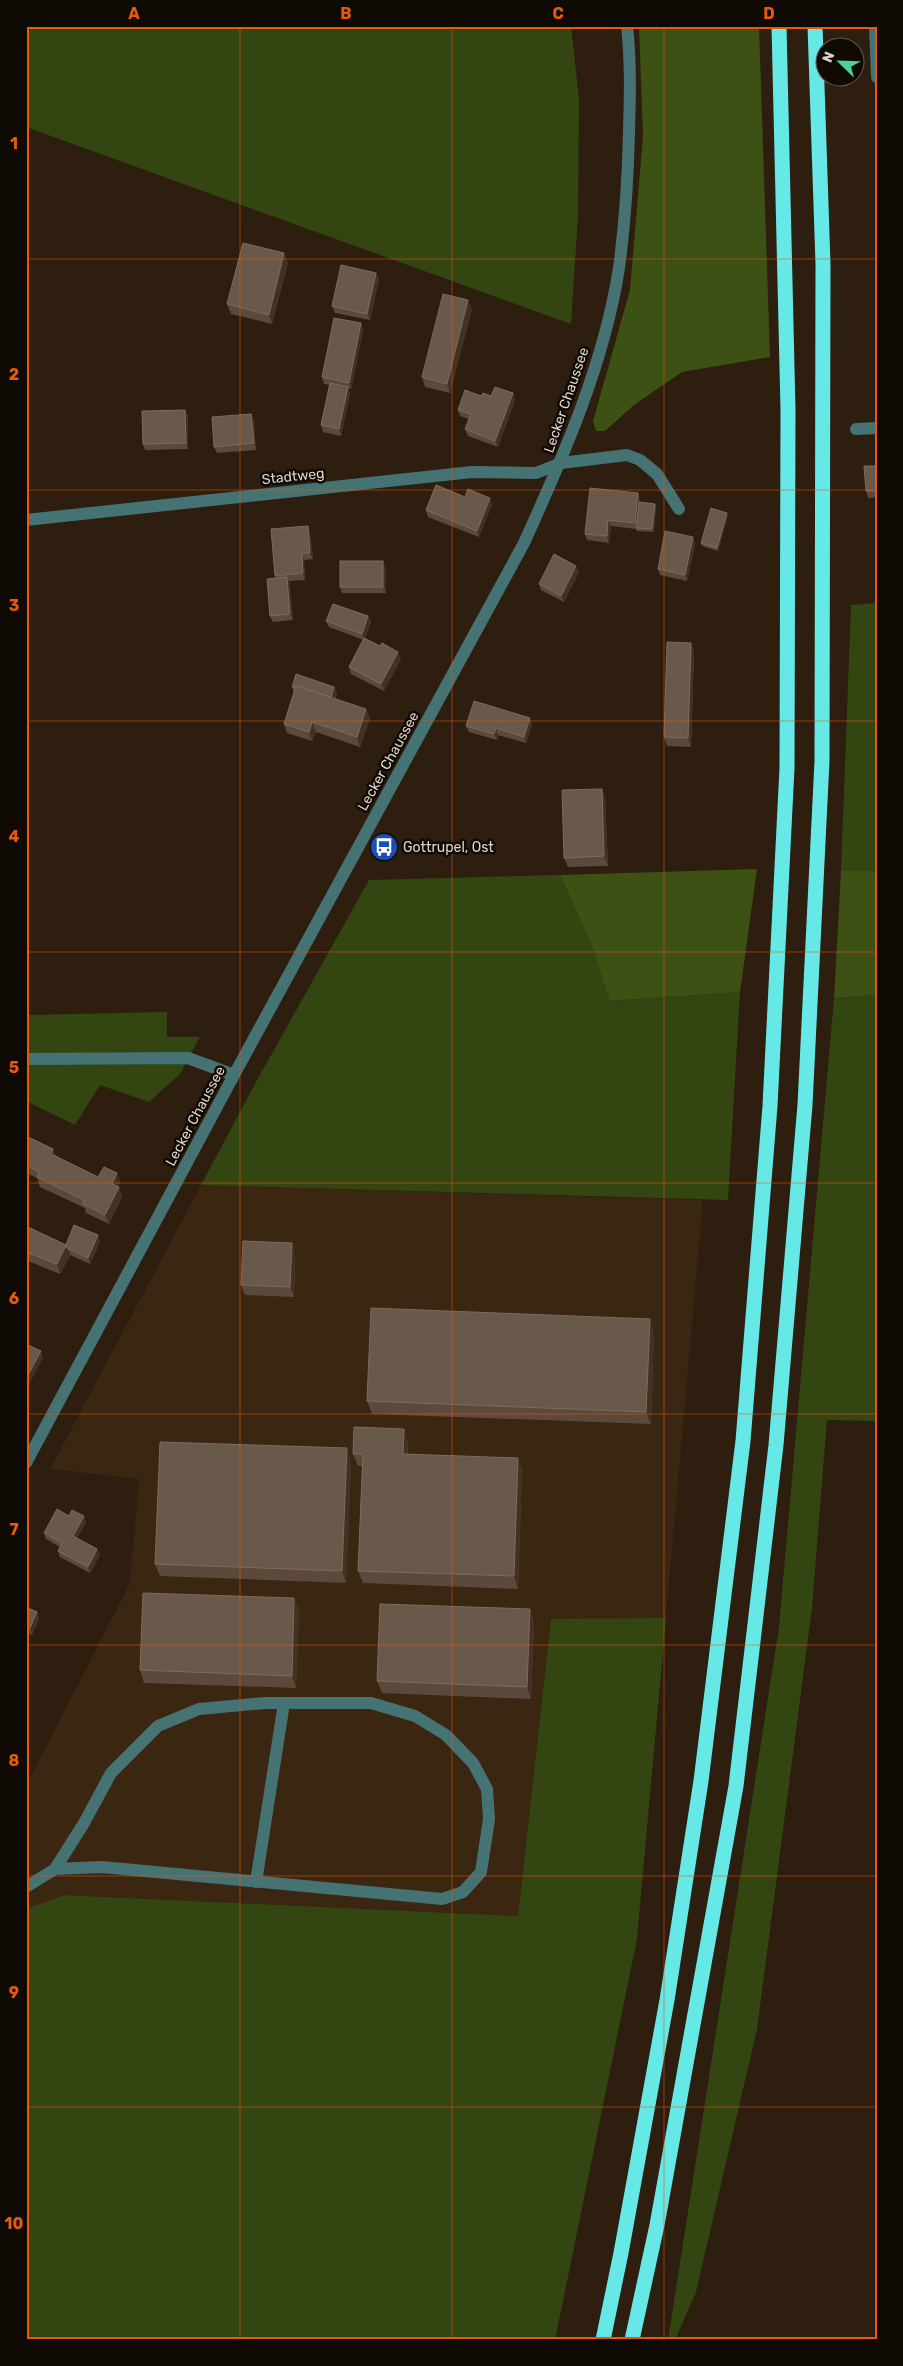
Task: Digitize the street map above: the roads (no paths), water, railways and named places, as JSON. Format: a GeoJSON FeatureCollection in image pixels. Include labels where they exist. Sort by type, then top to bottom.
{"type":"FeatureCollection","features":[{"type":"Feature","properties":{"kind":"highway"},"geometry":{"type":"LineString","coordinates":[[602,2340],[621,2253],[667,2000],[701,1781],[743,1441],[770,1106],[788,768],[788,410],[779,26]]}},
{"type":"Feature","properties":{"kind":"highway"},"geometry":{"type":"LineString","coordinates":[[632,2340],[657,2226],[736,1786],[776,1445],[804,1114],[822,761],[823,264],[815,26]]}},
{"type":"Feature","properties":{"kind":"street","name":"Lecker Chaussee"},"geometry":{"type":"LineString","coordinates":[[26,1463],[234,1075],[524,543],[561,463],[574,430],[605,332],[618,269],[627,196],[631,59],[627,26]]}},
{"type":"Feature","properties":{"kind":"street"},"geometry":{"type":"LineString","coordinates":[[875,26],[877,76]]}},
{"type":"Feature","properties":{"kind":"street"},"geometry":{"type":"LineString","coordinates":[[856,429],[877,428]]}},
{"type":"Feature","properties":{"kind":"street","name":"Stadtweg"},"geometry":{"type":"LineString","coordinates":[[26,520],[472,472],[536,473],[561,463],[627,456],[640,460],[657,474],[679,509]]}},
{"type":"Feature","properties":{"kind":"street"},"geometry":{"type":"LineString","coordinates":[[26,1059],[188,1058],[234,1075]]}},
{"type":"Feature","properties":{"kind":"street"},"geometry":{"type":"LineString","coordinates":[[256,1882],[284,1702]]}},
{"type":"Feature","properties":{"kind":"street"},"geometry":{"type":"LineString","coordinates":[[26,1887],[56,1869],[111,1773],[158,1726],[199,1709],[284,1702],[371,1703],[415,1716],[446,1736],[473,1763],[487,1789],[489,1819],[481,1872],[462,1892],[442,1899],[102,1867],[56,1869]]}},
{"type":"Feature","properties":{"kind":"place","name":"Gottrupel, Ost"},"geometry":{"type":"Point","coordinates":[384,847]}}]}
